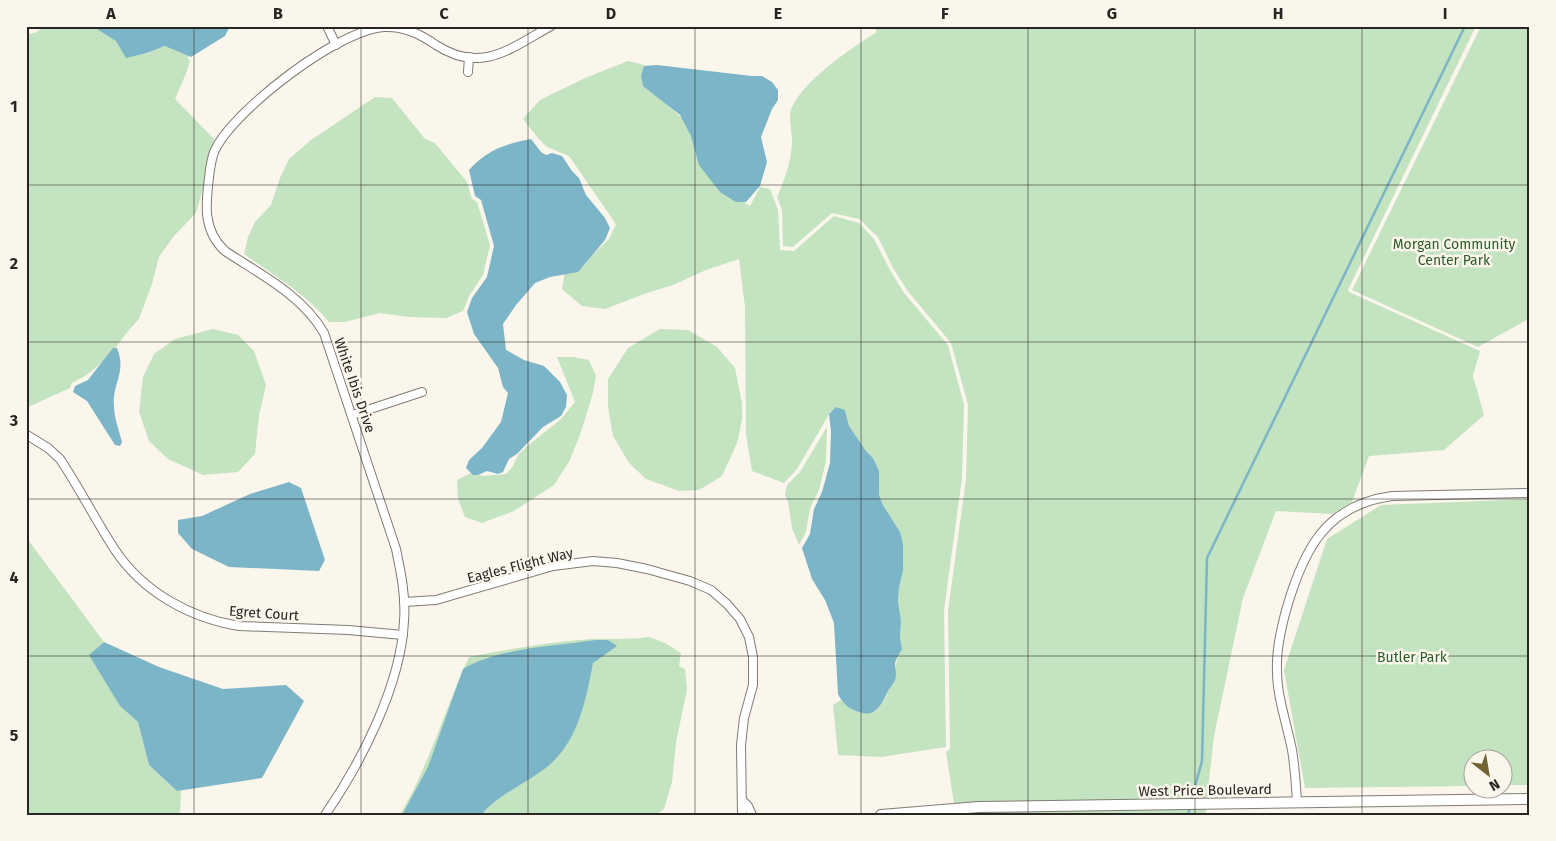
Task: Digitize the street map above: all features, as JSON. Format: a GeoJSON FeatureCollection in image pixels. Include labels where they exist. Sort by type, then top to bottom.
{"type":"FeatureCollection","features":[{"type":"Feature","properties":{"kind":"street"},"geometry":{"type":"LineString","coordinates":[[327,26],[336,44]]}},
{"type":"Feature","properties":{"kind":"street","name":"White Ibis Drive"},"geometry":{"type":"LineString","coordinates":[[325,815],[357,764],[374,727],[396,667],[403,635],[404,602],[401,571],[396,549],[324,333],[316,321],[294,298],[220,246],[210,230],[207,215],[212,161],[215,150],[220,141],[247,111],[276,85],[336,44],[364,31],[393,27],[410,30],[446,51],[469,57],[485,57],[501,54],[514,48],[551,26]]}},
{"type":"Feature","properties":{"kind":"street"},"geometry":{"type":"LineString","coordinates":[[468,72],[469,57]]}},
{"type":"Feature","properties":{"kind":"street"},"geometry":{"type":"LineString","coordinates":[[352,415],[422,392]]}},
{"type":"Feature","properties":{"kind":"street","name":"Egret Court"},"geometry":{"type":"LineString","coordinates":[[27,435],[48,448],[60,459],[127,565],[154,591],[175,605],[221,622],[239,626],[348,630],[403,635]]}},
{"type":"Feature","properties":{"kind":"street"},"geometry":{"type":"LineString","coordinates":[[1297,803],[1292,753],[1277,680],[1278,649],[1285,616],[1301,564],[1318,536],[1344,512],[1380,497],[1530,493]]}},
{"type":"Feature","properties":{"kind":"street","name":"Eagles Flight Way"},"geometry":{"type":"LineString","coordinates":[[404,602],[436,600],[553,566],[593,561],[617,563],[647,569],[690,581],[711,590],[740,619],[749,637],[754,657],[753,685],[744,718],[741,745],[742,815]]}},
{"type":"Feature","properties":{"kind":"street","name":"West Price Boulevard"},"geometry":{"type":"LineString","coordinates":[[881,815],[979,807],[1530,799]]}},
{"type":"Feature","properties":{"kind":"street","name":"Eagles Flight Way"},"geometry":{"type":"LineString","coordinates":[[743,801],[748,806],[752,815]]}},
{"type":"Feature","properties":{"kind":"green space"},"geometry":{"type":"Polygon","coordinates":[[[45,26],[96,26],[146,54],[174,44],[189,55],[188,59],[190,60],[175,99],[214,139],[210,163],[196,213],[173,237],[159,257],[152,284],[139,319],[108,358],[85,376],[72,383],[70,388],[26,408],[26,35],[37,32],[45,26]]]}},
{"type":"Feature","properties":{"kind":"green space"},"geometry":{"type":"Polygon","coordinates":[[[874,26],[1476,26],[1348,290],[1480,351],[1473,376],[1484,415],[1444,450],[1369,456],[1352,502],[1332,514],[1276,511],[1243,598],[1214,736],[1207,799],[979,802],[954,804],[946,752],[950,748],[948,611],[966,479],[968,405],[951,343],[907,290],[893,268],[878,237],[859,219],[832,213],[793,247],[783,246],[782,210],[777,197],[785,177],[790,156],[792,142],[790,115],[794,104],[802,92],[826,68],[877,32],[874,26]]]}},
{"type":"Feature","properties":{"kind":"green space","name":"Morgan Community Center Park"},"geometry":{"type":"Polygon","coordinates":[[[1481,26],[1530,26],[1530,318],[1478,347],[1352,290],[1481,26]]]}},
{"type":"Feature","properties":{"kind":"green space"},"geometry":{"type":"Polygon","coordinates":[[[628,61],[644,65],[645,79],[664,102],[686,122],[734,196],[750,206],[760,187],[770,189],[778,210],[780,250],[794,251],[834,216],[859,223],[874,239],[904,293],[948,345],[964,405],[962,478],[944,610],[946,747],[881,757],[838,755],[833,705],[841,700],[857,712],[871,713],[876,711],[882,705],[889,690],[902,649],[898,601],[903,571],[900,532],[879,495],[879,471],[873,458],[849,426],[845,410],[831,411],[797,469],[784,483],[752,471],[746,435],[745,307],[739,259],[605,309],[582,306],[562,289],[565,270],[584,263],[609,239],[616,224],[569,156],[547,147],[523,119],[540,100],[585,78],[628,61]]]}},
{"type":"Feature","properties":{"kind":"green space"},"geometry":{"type":"Polygon","coordinates":[[[375,97],[392,98],[425,139],[435,143],[467,182],[472,199],[477,202],[490,245],[483,275],[469,296],[463,311],[446,318],[409,317],[380,313],[345,322],[329,322],[300,294],[244,254],[248,237],[255,222],[271,205],[289,159],[311,140],[375,97]]]}},
{"type":"Feature","properties":{"kind":"green space"},"geometry":{"type":"Polygon","coordinates":[[[213,329],[238,335],[254,351],[266,385],[259,415],[255,454],[238,472],[203,475],[168,459],[149,441],[139,412],[143,377],[154,354],[175,339],[213,329]]]}},
{"type":"Feature","properties":{"kind":"green space"},"geometry":{"type":"Polygon","coordinates":[[[660,329],[688,330],[717,347],[735,368],[742,403],[742,420],[737,443],[722,476],[699,490],[679,491],[646,479],[629,463],[613,436],[608,407],[608,379],[628,348],[660,329]]]}},
{"type":"Feature","properties":{"kind":"green space"},"geometry":{"type":"Polygon","coordinates":[[[557,357],[589,360],[596,376],[593,393],[581,432],[570,460],[554,485],[514,511],[482,523],[465,517],[458,499],[457,480],[471,473],[484,476],[506,474],[513,466],[518,455],[560,420],[575,402],[557,357]]]}},
{"type":"Feature","properties":{"kind":"green space"},"geometry":{"type":"Polygon","coordinates":[[[827,427],[826,461],[819,490],[810,508],[806,532],[799,545],[792,528],[785,495],[787,485],[800,472],[827,427]]]}},
{"type":"Feature","properties":{"kind":"green space","name":"Butler Park"},"geometry":{"type":"Polygon","coordinates":[[[1530,499],[1530,785],[1514,785],[1514,748],[1464,748],[1464,786],[1305,788],[1284,670],[1327,539],[1381,505],[1530,499]]]}},
{"type":"Feature","properties":{"kind":"green space"},"geometry":{"type":"Polygon","coordinates":[[[26,537],[104,642],[95,650],[120,706],[138,722],[149,765],[177,791],[181,790],[180,815],[26,815],[26,537]]]}},
{"type":"Feature","properties":{"kind":"green space"},"geometry":{"type":"Polygon","coordinates":[[[649,637],[665,643],[681,653],[679,666],[685,669],[687,690],[676,742],[672,782],[664,809],[656,815],[400,815],[420,777],[469,657],[560,642],[649,637]]]}},
{"type":"Feature","properties":{"kind":"green space"},"geometry":{"type":"Polygon","coordinates":[[[1206,809],[1206,815],[937,815],[980,812],[1206,809]]]}},
{"type":"Feature","properties":{"kind":"water"},"geometry":{"type":"Polygon","coordinates":[[[92,26],[230,26],[225,36],[191,57],[165,46],[126,58],[116,41],[92,26]]]}},
{"type":"Feature","properties":{"kind":"water"},"geometry":{"type":"Polygon","coordinates":[[[657,65],[762,76],[772,82],[778,90],[778,100],[772,109],[761,137],[767,162],[760,186],[746,202],[736,202],[720,192],[699,165],[691,136],[680,115],[643,86],[641,76],[644,66],[657,65]]]}},
{"type":"Feature","properties":{"kind":"water"},"geometry":{"type":"Polygon","coordinates":[[[531,139],[541,152],[546,155],[552,153],[562,156],[579,178],[586,195],[605,218],[610,228],[605,240],[578,272],[550,277],[535,283],[503,324],[506,350],[524,360],[544,366],[560,382],[567,395],[566,407],[561,416],[543,427],[517,454],[509,459],[503,472],[498,474],[487,471],[473,475],[466,468],[469,460],[482,448],[501,422],[508,393],[503,387],[498,368],[474,334],[467,312],[472,298],[487,277],[494,246],[481,200],[475,196],[469,170],[483,157],[497,149],[531,139]]]}},
{"type":"Feature","properties":{"kind":"water"},"geometry":{"type":"Polygon","coordinates":[[[113,348],[117,348],[120,357],[120,371],[115,391],[114,411],[122,442],[120,446],[115,445],[87,401],[73,392],[75,386],[88,380],[113,348]]]}},
{"type":"Feature","properties":{"kind":"water"},"geometry":{"type":"Polygon","coordinates":[[[836,407],[845,410],[849,426],[873,458],[879,471],[879,495],[900,532],[903,545],[903,571],[898,601],[902,649],[895,664],[896,676],[894,682],[877,710],[869,713],[849,708],[838,694],[834,623],[825,600],[812,579],[802,548],[810,534],[814,509],[822,492],[830,463],[831,432],[829,414],[836,407]]]}},
{"type":"Feature","properties":{"kind":"water"},"geometry":{"type":"Polygon","coordinates":[[[289,482],[301,488],[325,560],[319,571],[229,567],[192,549],[178,533],[178,520],[202,516],[250,494],[289,482]]]}},
{"type":"Feature","properties":{"kind":"water"},"geometry":{"type":"Polygon","coordinates":[[[608,640],[617,646],[593,663],[584,706],[579,720],[558,757],[547,767],[504,795],[481,815],[402,815],[428,767],[463,669],[493,656],[510,652],[608,640]]]}},
{"type":"Feature","properties":{"kind":"water"},"geometry":{"type":"Polygon","coordinates":[[[104,642],[159,667],[223,689],[286,685],[304,701],[262,778],[177,791],[149,765],[138,722],[120,706],[89,655],[104,642]]]}},
{"type":"Feature","properties":{"kind":"waterway"},"geometry":{"type":"LineString","coordinates":[[1191,801],[1202,761],[1207,558],[1465,26]]}},
{"type":"Feature","properties":{"kind":"waterway"},"geometry":{"type":"LineString","coordinates":[[1188,815],[1190,807]]}}]}
